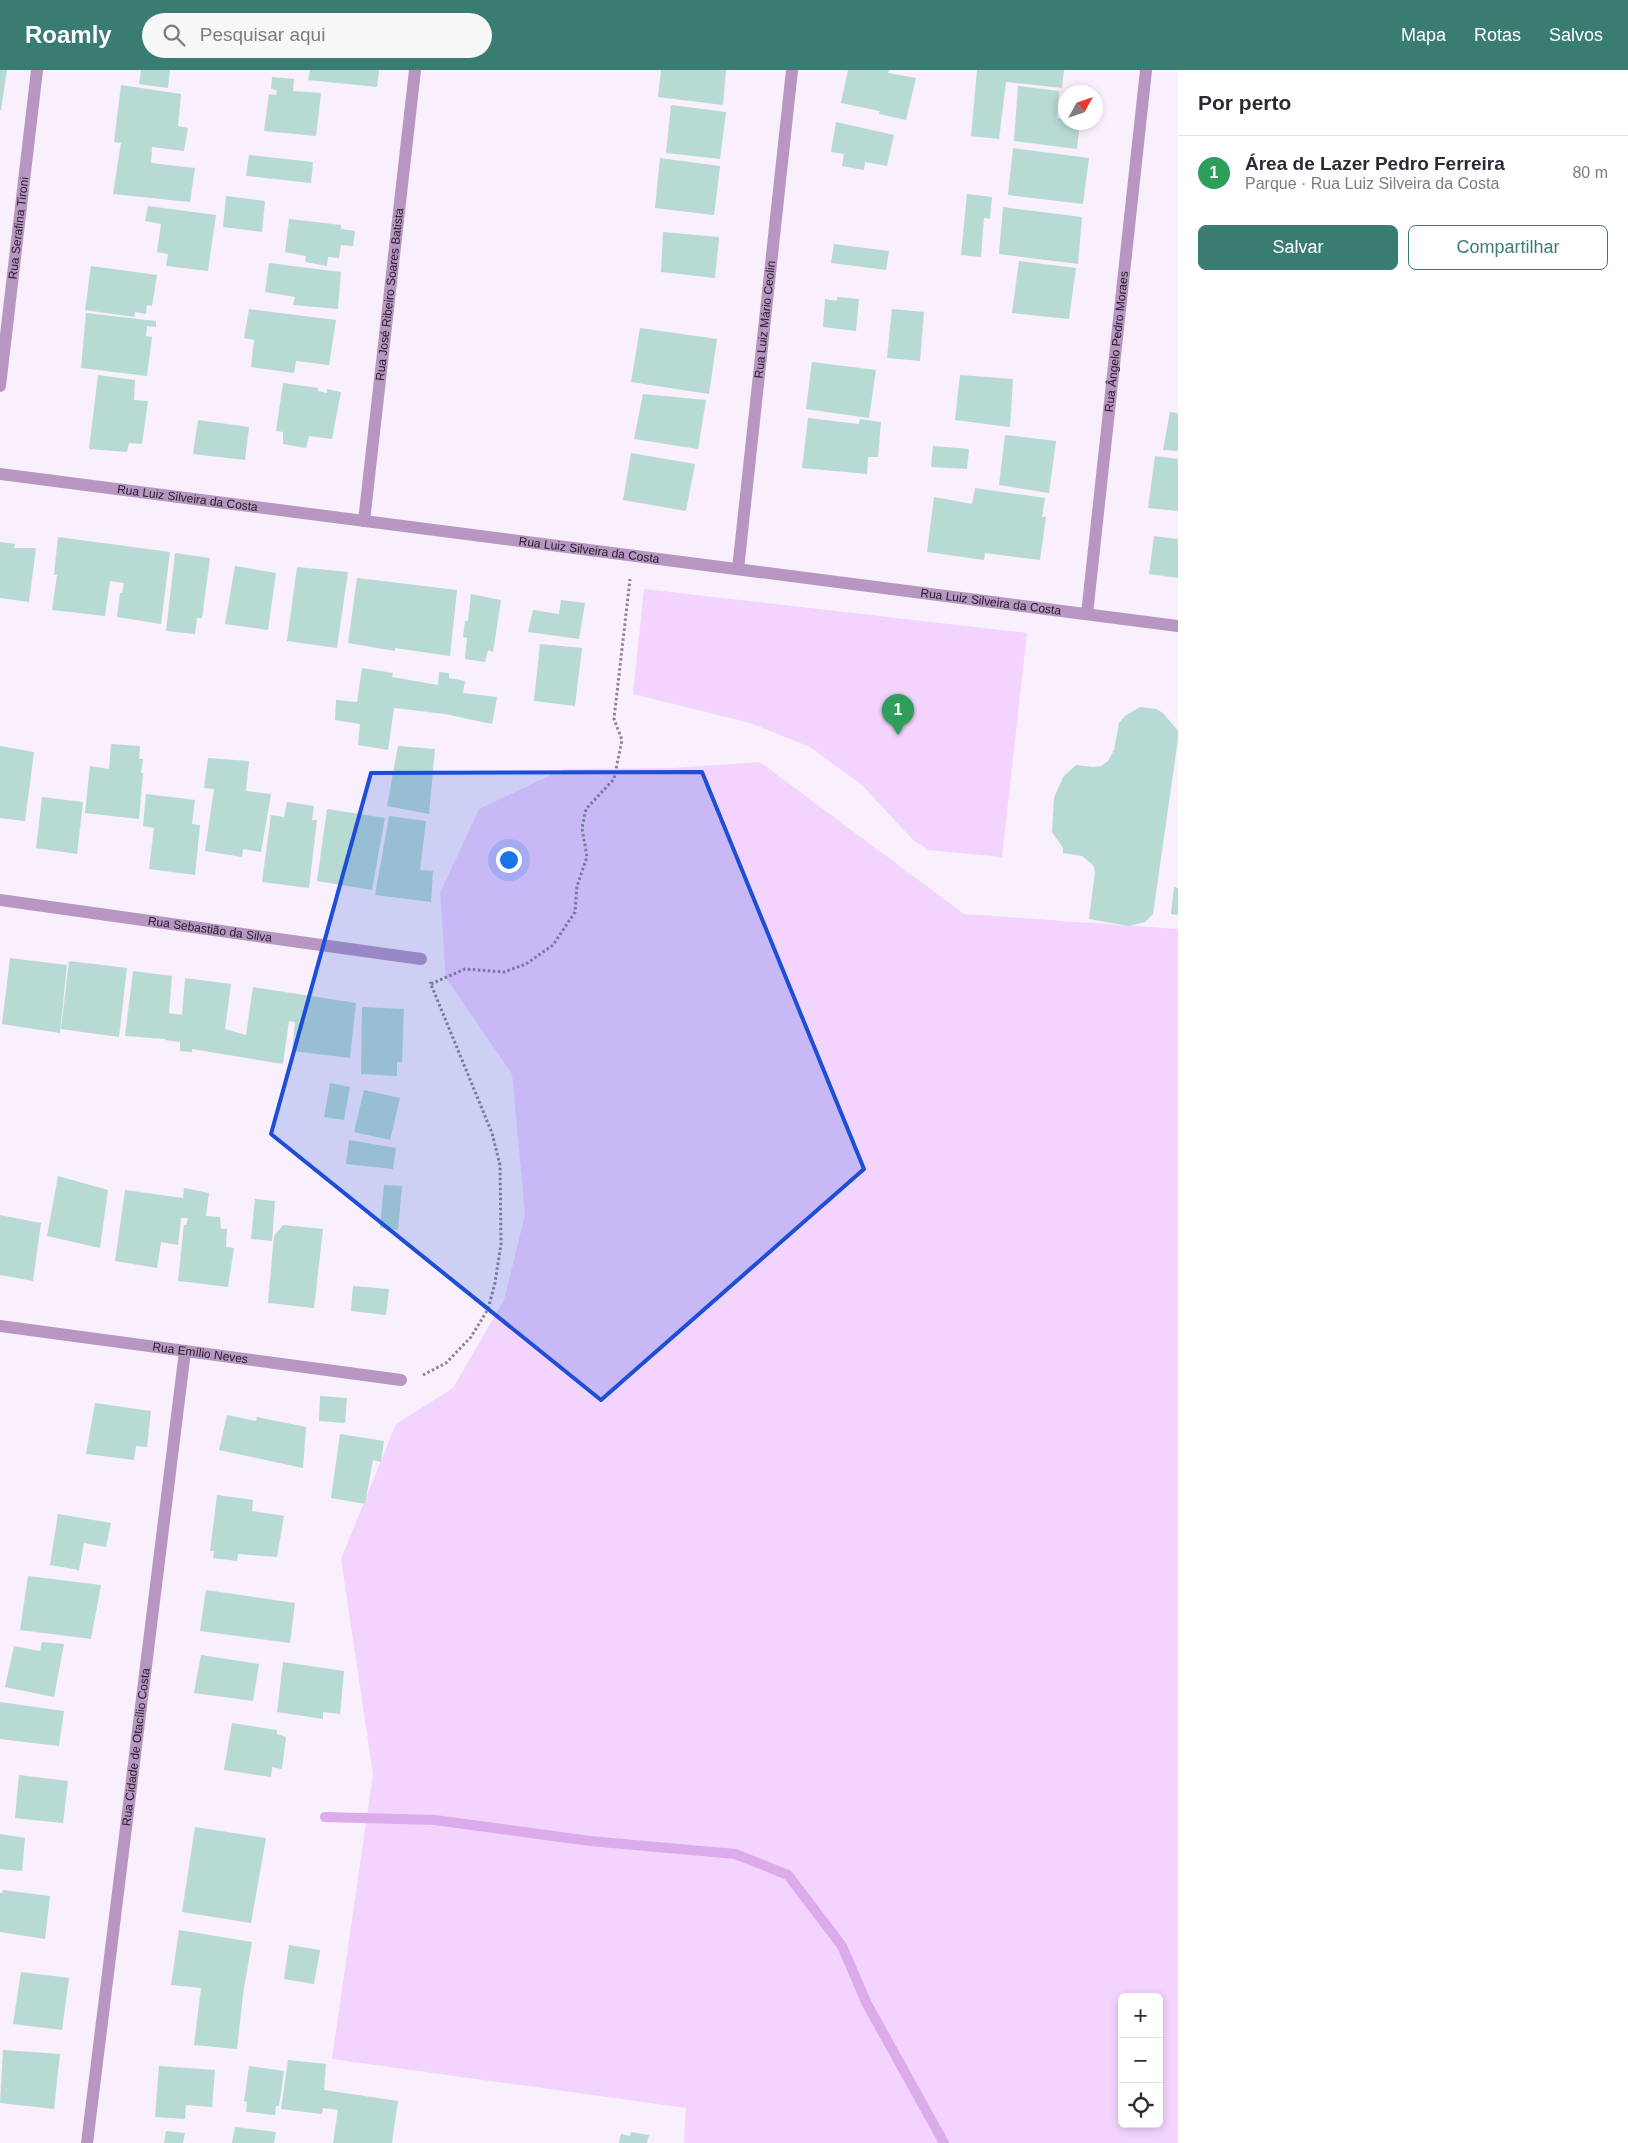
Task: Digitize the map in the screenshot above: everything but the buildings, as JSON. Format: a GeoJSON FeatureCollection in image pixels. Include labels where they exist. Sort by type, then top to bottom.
{"type":"FeatureCollection","features":[{"type":"Feature","properties":{"kind":"street","name":"Rua Serafina Tironi"},"geometry":{"type":"LineString","coordinates":[[0,386],[37,70]]}},
{"type":"Feature","properties":{"kind":"street","name":"Rua José Ribeiro Soares Batista"},"geometry":{"type":"LineString","coordinates":[[364,521],[415,70]]}},
{"type":"Feature","properties":{"kind":"street","name":"Rua Luiz Mário Ceolin"},"geometry":{"type":"LineString","coordinates":[[738,569],[792,70]]}},
{"type":"Feature","properties":{"kind":"street","name":"Rua Ângelo Pedro Moraes"},"geometry":{"type":"LineString","coordinates":[[1086,614],[1146,70]]}},
{"type":"Feature","properties":{"kind":"street","name":"Rua Luiz Silveira da Costa"},"geometry":{"type":"LineString","coordinates":[[0,474],[1178,626]]}},
{"type":"Feature","properties":{"kind":"street","name":"Rua Sebastião da Silva"},"geometry":{"type":"LineString","coordinates":[[0,900],[421,960]]}},
{"type":"Feature","properties":{"kind":"street","name":"Rua Emílio Neves"},"geometry":{"type":"LineString","coordinates":[[0,1326],[400,1380]]}},
{"type":"Feature","properties":{"kind":"street","name":"Rua Cidade de Otacílio Costa"},"geometry":{"type":"LineString","coordinates":[[87,2143],[185,1350]]}},
{"type":"Feature","properties":{"kind":"path"},"geometry":{"type":"LineString","coordinates":[[431,984],[465,969],[504,972],[526,964],[553,945],[575,912],[577,886],[587,857],[582,828],[586,809],[614,779],[622,740],[614,719],[633,556]]}},
{"type":"Feature","properties":{"kind":"path"},"geometry":{"type":"LineString","coordinates":[[400,1380],[423,1376],[446,1363],[471,1337],[488,1309],[495,1283],[501,1244],[501,1190],[498,1157],[492,1133],[421,960]]}},
{"type":"Feature","properties":{"kind":"highlighted area"},"geometry":{"type":"Polygon","coordinates":[[[702,772],[864,1169],[601,1400],[271,1134],[371,773],[702,772]]]}},
{"type":"Feature","properties":{"kind":"shaded area"},"geometry":{"type":"Polygon","coordinates":[[[644,589],[1027,633],[1002,857],[929,850],[913,840],[862,785],[810,747],[750,723],[633,694],[644,589]]]}},
{"type":"Feature","properties":{"kind":"shaded area"},"geometry":{"type":"Polygon","coordinates":[[[760,762],[964,914],[1178,929],[1178,2143],[684,2143],[686,2108],[332,2059],[373,1774],[341,1559],[396,1424],[453,1388],[504,1300],[525,1215],[512,1074],[446,978],[440,893],[479,809],[564,769],[674,768],[760,762]]]}},
{"type":"Feature","properties":{"kind":"waterway"},"geometry":{"type":"LineString","coordinates":[[325,1817],[435,1820],[590,1841],[735,1854],[788,1875],[842,1946],[867,2004],[944,2143]]}},
{"type":"Feature","properties":{"kind":"place","name":"Área de Lazer Pedro Ferreira"},"geometry":{"type":"Point","coordinates":[898,735]}}]}
